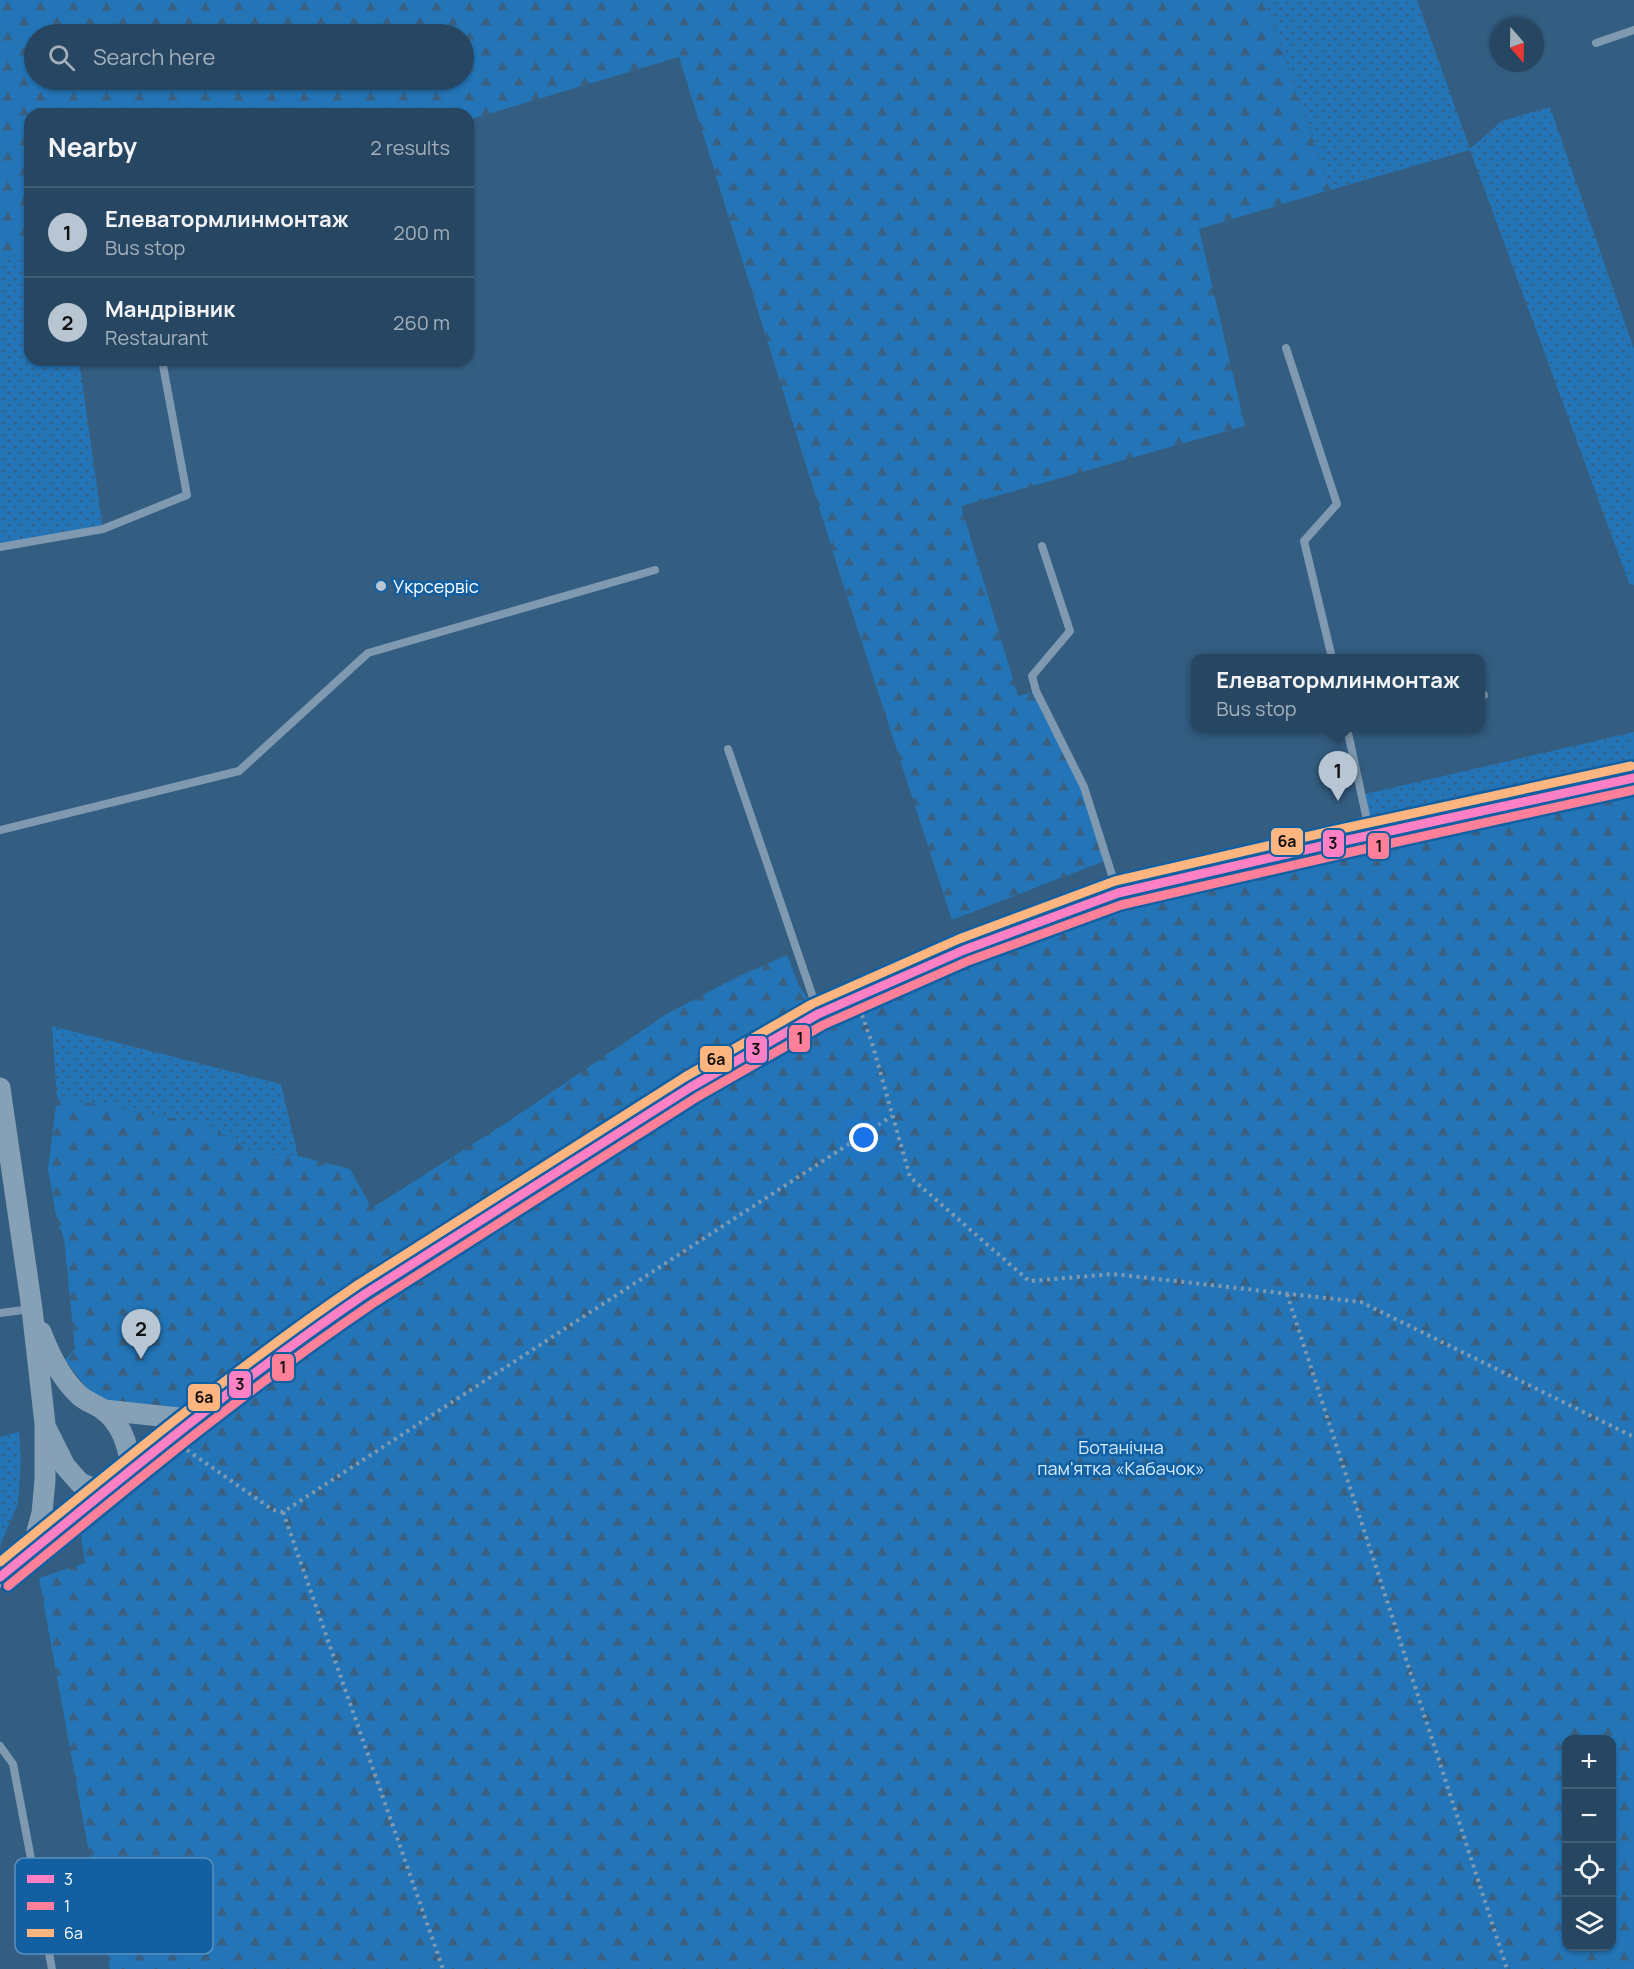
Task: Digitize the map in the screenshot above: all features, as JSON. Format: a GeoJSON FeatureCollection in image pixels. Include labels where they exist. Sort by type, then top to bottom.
{"type":"FeatureCollection","features":[{"type":"Feature","properties":{"kind":"street"},"geometry":{"type":"LineString","coordinates":[[0,1577],[131,1470],[315,1328],[365,1293],[692,1087],[818,1014],[964,950],[1118,893],[1634,778]]}},
{"type":"Feature","properties":{"kind":"street"},"geometry":{"type":"LineString","coordinates":[[0,1088],[32,1309],[45,1424],[45,1480],[42,1513],[32,1550]]}},
{"type":"Feature","properties":{"kind":"street"},"geometry":{"type":"LineString","coordinates":[[32,1309],[50,1355],[64,1379],[80,1396],[104,1410],[121,1431],[129,1449],[131,1470]]}},
{"type":"Feature","properties":{"kind":"street"},"geometry":{"type":"LineString","coordinates":[[104,1410],[197,1420]]}},
{"type":"Feature","properties":{"kind":"street"},"geometry":{"type":"LineString","coordinates":[[45,1424],[65,1466],[80,1483],[103,1492]]}},
{"type":"Feature","properties":{"kind":"lane"},"geometry":{"type":"LineString","coordinates":[[1596,43],[1634,30]]}},
{"type":"Feature","properties":{"kind":"lane"},"geometry":{"type":"LineString","coordinates":[[1286,348],[1337,504],[1304,541],[1331,654]]}},
{"type":"Feature","properties":{"kind":"lane"},"geometry":{"type":"LineString","coordinates":[[0,547],[104,529],[187,495],[163,366]]}},
{"type":"Feature","properties":{"kind":"lane"},"geometry":{"type":"LineString","coordinates":[[1042,546],[1070,632],[1032,676],[1036,691],[1084,787],[1118,893]]}},
{"type":"Feature","properties":{"kind":"lane"},"geometry":{"type":"LineString","coordinates":[[0,830],[238,771],[368,654],[655,570]]}},
{"type":"Feature","properties":{"kind":"lane"},"geometry":{"type":"LineString","coordinates":[[1348,732],[1370,835]]}},
{"type":"Feature","properties":{"kind":"lane"},"geometry":{"type":"LineString","coordinates":[[728,748],[818,1014]]}},
{"type":"Feature","properties":{"kind":"lane"},"geometry":{"type":"LineString","coordinates":[[0,1313],[32,1309]]}},
{"type":"Feature","properties":{"kind":"lane"},"geometry":{"type":"LineString","coordinates":[[0,1746],[13,1764],[31,1858]]}},
{"type":"Feature","properties":{"kind":"lane"},"geometry":{"type":"LineString","coordinates":[[49,1954],[52,1969]]}},
{"type":"Feature","properties":{"kind":"path"},"geometry":{"type":"LineString","coordinates":[[855,997],[872,1043],[910,1177],[1029,1281],[1113,1274],[1361,1302],[1634,1437]]}},
{"type":"Feature","properties":{"kind":"path"},"geometry":{"type":"LineString","coordinates":[[172,1439],[273,1510],[283,1512],[892,1116]]}},
{"type":"Feature","properties":{"kind":"path"},"geometry":{"type":"LineString","coordinates":[[1287,1294],[1507,1969]]}},
{"type":"Feature","properties":{"kind":"path"},"geometry":{"type":"LineString","coordinates":[[283,1512],[443,1969]]}},
{"type":"Feature","properties":{"kind":"green space"},"geometry":{"type":"Polygon","coordinates":[[[0,0],[1265,0],[1330,190],[1199,229],[1245,426],[961,506],[1018,696],[1036,691],[1084,787],[1107,860],[952,920],[842,581],[679,57],[474,118],[474,108],[24,108],[24,253],[0,260],[0,0]]]}},
{"type":"Feature","properties":{"kind":"green space"},"geometry":{"type":"Polygon","coordinates":[[[1265,0],[1417,0],[1470,149],[1502,121],[1550,107],[1634,349],[1634,585],[1629,583],[1470,150],[1330,190],[1265,0]]]}},
{"type":"Feature","properties":{"kind":"green space"},"geometry":{"type":"Polygon","coordinates":[[[24,253],[24,366],[80,366],[103,529],[0,547],[0,260],[24,253]]]}},
{"type":"Feature","properties":{"kind":"green space"},"geometry":{"type":"Polygon","coordinates":[[[1634,732],[1634,765],[1367,822],[1361,795],[1634,732]]]}},
{"type":"Feature","properties":{"kind":"green space","name":"Ботанічна пам'ятка «Кабачок»"},"geometry":{"type":"Polygon","coordinates":[[[1634,793],[1634,1969],[110,1969],[107,1954],[213,1954],[213,1858],[90,1858],[39,1578],[85,1563],[81,1535],[324,1339],[698,1102],[824,1030],[926,983],[1121,909],[1634,793]]]}},
{"type":"Feature","properties":{"kind":"green space"},"geometry":{"type":"Polygon","coordinates":[[[787,955],[799,986],[818,1014],[365,1294],[197,1420],[104,1410],[65,1360],[75,1349],[64,1238],[57,1221],[48,1169],[57,1097],[205,1124],[254,1153],[298,1156],[350,1169],[372,1208],[506,1123],[665,1015],[733,979],[787,955]]]}},
{"type":"Feature","properties":{"kind":"green space"},"geometry":{"type":"Polygon","coordinates":[[[52,1026],[281,1084],[298,1156],[254,1153],[205,1124],[57,1097],[52,1026]]]}},
{"type":"Feature","properties":{"kind":"green space"},"geometry":{"type":"Polygon","coordinates":[[[19,1432],[21,1460],[18,1503],[0,1546],[0,1437],[19,1432]]]}},
{"type":"Feature","properties":{"kind":"transit line","name":"6а"},"geometry":{"type":"LineString","coordinates":[[0,1562],[132,1454],[312,1316],[685,1077],[812,1004],[959,939],[1115,881],[1631,766]]}},
{"type":"Feature","properties":{"kind":"transit line","name":"3"},"geometry":{"type":"LineString","coordinates":[[0,1577],[225,1396],[365,1294],[691,1087],[818,1014],[964,950],[1118,893],[1634,778]]}},
{"type":"Feature","properties":{"kind":"transit line","name":"1"},"geometry":{"type":"LineString","coordinates":[[8,1586],[232,1405],[372,1304],[697,1097],[823,1025],[968,961],[1121,905],[1634,790]]}},
{"type":"Feature","properties":{"kind":"place","name":"Укрсервіс"},"geometry":{"type":"Point","coordinates":[381,586]}},
{"type":"Feature","properties":{"kind":"place","name":"Елеватормлинмонтаж"},"geometry":{"type":"Point","coordinates":[1338,801]}},
{"type":"Feature","properties":{"kind":"place","name":"Мандрівник"},"geometry":{"type":"Point","coordinates":[141,1359]}}]}
